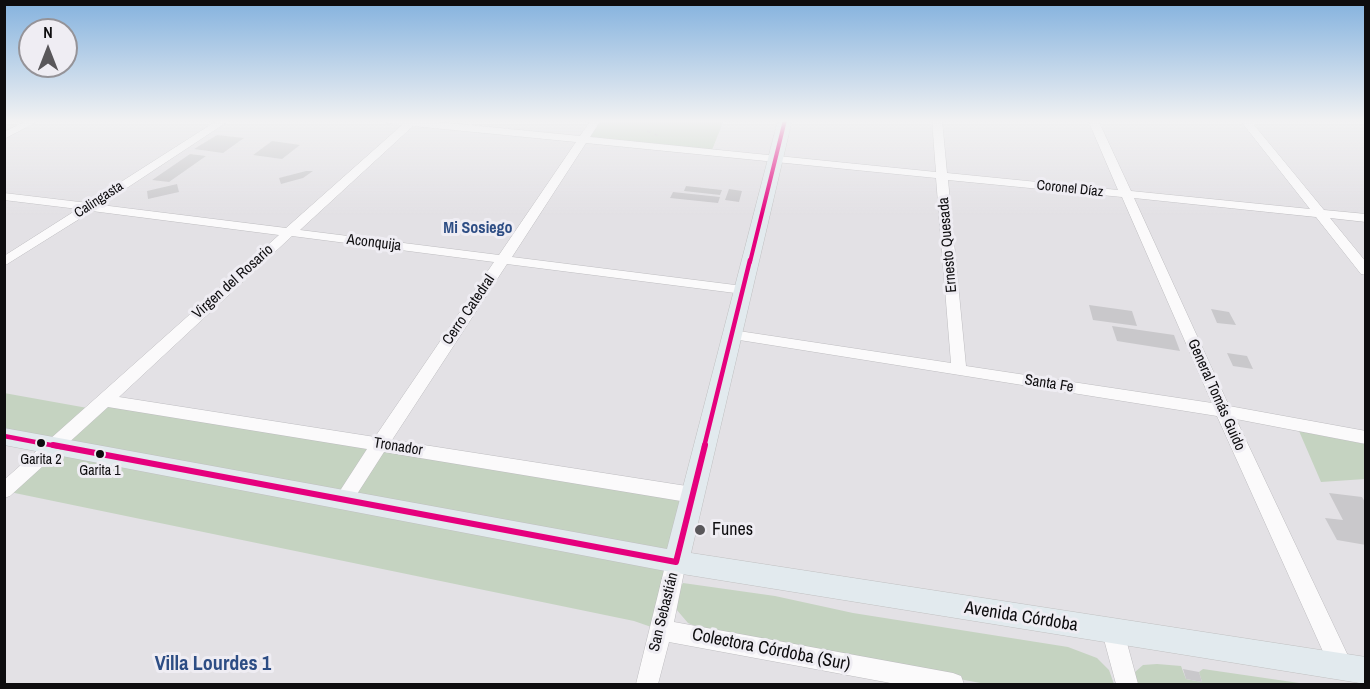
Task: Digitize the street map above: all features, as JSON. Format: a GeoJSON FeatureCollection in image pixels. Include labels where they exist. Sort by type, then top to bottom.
{"type":"FeatureCollection","features":[{"type":"Feature","properties":{"kind":"main road","name":"San Sebastián"},"geometry":{"type":"LineString","coordinates":[[676,562],[778,152]]}},
{"type":"Feature","properties":{"kind":"main road","name":"Avenida Córdoba"},"geometry":{"type":"LineString","coordinates":[[4,436],[676,562],[1354,669]]}},
{"type":"Feature","properties":{"kind":"street","name":"Calingasta"},"geometry":{"type":"LineString","coordinates":[[4,262],[174,152]]}},
{"type":"Feature","properties":{"kind":"street","name":"Virgen del Rosario"},"geometry":{"type":"LineString","coordinates":[[4,491],[377,152]]}},
{"type":"Feature","properties":{"kind":"street","name":"Cerro Catedral"},"geometry":{"type":"LineString","coordinates":[[343,500],[575,152]]}},
{"type":"Feature","properties":{"kind":"street","name":"Coronel Díaz"},"geometry":{"type":"LineString","coordinates":[[706,152],[1365,218]]}},
{"type":"Feature","properties":{"kind":"street","name":"Ernesto Quesada"},"geometry":{"type":"LineString","coordinates":[[940,152],[959,370]]}},
{"type":"Feature","properties":{"kind":"street","name":"General Tomás Guido"},"geometry":{"type":"LineString","coordinates":[[1108,152],[1223,411],[1354,669]]}},
{"type":"Feature","properties":{"kind":"street"},"geometry":{"type":"LineString","coordinates":[[1270,152],[1365,271]]}},
{"type":"Feature","properties":{"kind":"street","name":"Aconquija"},"geometry":{"type":"LineString","coordinates":[[4,196],[743,290]]}},
{"type":"Feature","properties":{"kind":"street","name":"Santa Fe"},"geometry":{"type":"LineString","coordinates":[[732,335],[1223,411],[1365,438]]}},
{"type":"Feature","properties":{"kind":"street","name":"Tronador"},"geometry":{"type":"LineString","coordinates":[[103,400],[693,495]]}},
{"type":"Feature","properties":{"kind":"street","name":"San Sebastián"},"geometry":{"type":"LineString","coordinates":[[647,684],[676,562]]}},
{"type":"Feature","properties":{"kind":"street","name":"Colectora Córdoba (Sur)"},"geometry":{"type":"LineString","coordinates":[[660,630],[953,684]]}},
{"type":"Feature","properties":{"kind":"street"},"geometry":{"type":"LineString","coordinates":[[1113,632],[1127,684]]}},
{"type":"Feature","properties":{"kind":"green space"},"geometry":{"type":"Polygon","coordinates":[[[4,393],[93,409],[103,400],[693,495],[660,630],[634,621],[5,491],[54,446],[5,436],[4,393]]]}},
{"type":"Feature","properties":{"kind":"green space"},"geometry":{"type":"Polygon","coordinates":[[[1299,431],[1365,444],[1365,479],[1321,482],[1299,431]]]}},
{"type":"Feature","properties":{"kind":"green space"},"geometry":{"type":"Polygon","coordinates":[[[683,583],[775,596],[853,613],[1068,647],[1097,658],[1109,670],[1114,684],[986,684],[715,634],[688,623],[676,609],[677,593],[683,583]]]}},
{"type":"Feature","properties":{"kind":"green space"},"geometry":{"type":"Polygon","coordinates":[[[1143,665],[1181,666],[1186,679],[1202,682],[1199,672],[1203,669],[1306,684],[1137,684],[1135,672],[1143,665]]]}},
{"type":"Feature","properties":{"kind":"building"},"geometry":{"type":"Polygon","coordinates":[[[257,152],[291,152],[282,159],[253,155],[257,152]]]}},
{"type":"Feature","properties":{"kind":"building"},"geometry":{"type":"Polygon","coordinates":[[[190,154],[206,156],[169,182],[152,180],[190,154]]]}},
{"type":"Feature","properties":{"kind":"building"},"geometry":{"type":"Polygon","coordinates":[[[313,171],[303,178],[281,184],[279,178],[313,171]]]}},
{"type":"Feature","properties":{"kind":"building"},"geometry":{"type":"Polygon","coordinates":[[[177,184],[179,192],[148,199],[147,191],[177,184]]]}},
{"type":"Feature","properties":{"kind":"building"},"geometry":{"type":"Polygon","coordinates":[[[686,186],[722,190],[720,195],[684,191],[686,186]]]}},
{"type":"Feature","properties":{"kind":"building"},"geometry":{"type":"Polygon","coordinates":[[[729,189],[742,191],[739,202],[725,200],[729,189]]]}},
{"type":"Feature","properties":{"kind":"building"},"geometry":{"type":"Polygon","coordinates":[[[673,192],[720,197],[718,203],[670,198],[673,192]]]}},
{"type":"Feature","properties":{"kind":"building"},"geometry":{"type":"Polygon","coordinates":[[[1089,305],[1132,311],[1137,326],[1093,320],[1089,305]]]}},
{"type":"Feature","properties":{"kind":"building"},"geometry":{"type":"Polygon","coordinates":[[[1211,309],[1229,312],[1236,325],[1217,323],[1211,309]]]}},
{"type":"Feature","properties":{"kind":"building"},"geometry":{"type":"Polygon","coordinates":[[[1112,326],[1174,335],[1180,351],[1117,341],[1112,326]]]}},
{"type":"Feature","properties":{"kind":"building"},"geometry":{"type":"Polygon","coordinates":[[[1227,353],[1247,356],[1253,369],[1233,366],[1227,353]]]}},
{"type":"Feature","properties":{"kind":"building"},"geometry":{"type":"Polygon","coordinates":[[[1329,493],[1362,497],[1366,504],[1366,545],[1337,540],[1325,518],[1343,520],[1329,493]]]}},
{"type":"Feature","properties":{"kind":"building"},"geometry":{"type":"Polygon","coordinates":[[[1183,669],[1199,672],[1202,682],[1186,679],[1183,669]]]}},
{"type":"Feature","properties":{"kind":"transit line"},"geometry":{"type":"LineString","coordinates":[[4,436],[676,562],[777,152]]}},
{"type":"Feature","properties":{"kind":"place","name":"Garita 2"},"geometry":{"type":"Point","coordinates":[41,443]}},
{"type":"Feature","properties":{"kind":"place","name":"Garita 1"},"geometry":{"type":"Point","coordinates":[100,454]}},
{"type":"Feature","properties":{"kind":"place","name":"Funes"},"geometry":{"type":"Point","coordinates":[700,530]}},
{"type":"Feature","properties":{"kind":"district","name":"Mi Sosiego"},"geometry":{"type":"Point","coordinates":[478,229]}},
{"type":"Feature","properties":{"kind":"district","name":"Villa Lourdes 1"},"geometry":{"type":"Point","coordinates":[213,665]}}]}
